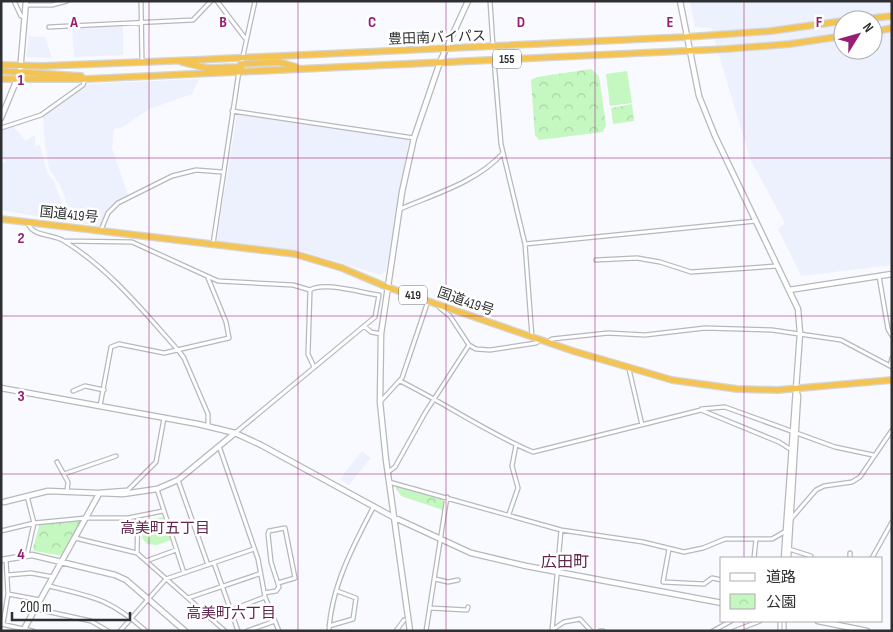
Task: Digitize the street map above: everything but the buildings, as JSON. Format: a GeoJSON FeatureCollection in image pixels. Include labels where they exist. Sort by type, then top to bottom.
{"type":"FeatureCollection","features":[{"type":"Feature","properties":{"kind":"highway","name":"豊田南バイパス"},"geometry":{"type":"LineString","coordinates":[[1,79],[93,78],[448,49],[772,31],[833,22]]}},
{"type":"Feature","properties":{"kind":"highway","name":"豊田南バイパス"},"geometry":{"type":"LineString","coordinates":[[1,65],[20,69],[177,61],[300,69],[774,46],[833,37]]}},
{"type":"Feature","properties":{"kind":"highway"},"geometry":{"type":"LineString","coordinates":[[1,71],[20,69],[31,75],[64,74],[93,78]]}},
{"type":"Feature","properties":{"kind":"highway","name":"国道419号"},"geometry":{"type":"LineString","coordinates":[[1,219],[295,254],[342,268],[436,304],[532,337],[629,369],[672,380],[738,389],[795,389],[892,380]]}},
{"type":"Feature","properties":{"kind":"street"},"geometry":{"type":"LineString","coordinates":[[14,1],[21,16],[25,18]]}},
{"type":"Feature","properties":{"kind":"street"},"geometry":{"type":"LineString","coordinates":[[1,118],[20,69],[26,3],[67,1]]}},
{"type":"Feature","properties":{"kind":"street"},"geometry":{"type":"LineString","coordinates":[[141,1],[142,62]]}},
{"type":"Feature","properties":{"kind":"street"},"geometry":{"type":"LineString","coordinates":[[49,27],[193,20],[211,1]]}},
{"type":"Feature","properties":{"kind":"street"},"geometry":{"type":"LineString","coordinates":[[217,1],[246,39]]}},
{"type":"Feature","properties":{"kind":"street"},"geometry":{"type":"LineString","coordinates":[[213,244],[232,111],[254,1]]}},
{"type":"Feature","properties":{"kind":"street"},"geometry":{"type":"LineString","coordinates":[[410,631],[393,517],[380,402],[381,334],[387,286],[414,138],[440,62],[448,49],[468,1]]}},
{"type":"Feature","properties":{"kind":"street"},"geometry":{"type":"LineString","coordinates":[[490,1],[493,47]]}},
{"type":"Feature","properties":{"kind":"street"},"geometry":{"type":"LineString","coordinates":[[680,1],[696,85],[704,108],[798,309],[800,332],[791,430],[784,557]]}},
{"type":"Feature","properties":{"kind":"street"},"geometry":{"type":"LineString","coordinates":[[494,59],[503,152],[525,244],[532,337]]}},
{"type":"Feature","properties":{"kind":"street"},"geometry":{"type":"LineString","coordinates":[[1,128],[41,115],[83,85],[86,78]]}},
{"type":"Feature","properties":{"kind":"street"},"geometry":{"type":"LineString","coordinates":[[232,111],[414,138]]}},
{"type":"Feature","properties":{"kind":"street"},"geometry":{"type":"LineString","coordinates":[[400,209],[461,184],[496,160],[503,152]]}},
{"type":"Feature","properties":{"kind":"street"},"geometry":{"type":"LineString","coordinates":[[101,230],[108,213],[118,203],[172,176],[196,170],[222,172]]}},
{"type":"Feature","properties":{"kind":"street"},"geometry":{"type":"LineString","coordinates":[[525,244],[756,221]]}},
{"type":"Feature","properties":{"kind":"street"},"geometry":{"type":"LineString","coordinates":[[3,502],[48,491],[130,494],[157,489],[178,480],[377,315],[379,295],[331,287],[314,287],[310,290],[293,285],[225,282],[208,277],[139,243],[64,240],[35,232],[28,225],[29,222]]}},
{"type":"Feature","properties":{"kind":"street"},"geometry":{"type":"LineString","coordinates":[[64,240],[111,277],[178,350],[184,358],[208,414],[208,426]]}},
{"type":"Feature","properties":{"kind":"street"},"geometry":{"type":"LineString","coordinates":[[596,260],[637,258],[660,262],[691,272],[777,266]]}},
{"type":"Feature","properties":{"kind":"street"},"geometry":{"type":"LineString","coordinates":[[788,290],[892,274]]}},
{"type":"Feature","properties":{"kind":"street"},"geometry":{"type":"LineString","coordinates":[[879,276],[888,329],[892,336]]}},
{"type":"Feature","properties":{"kind":"street"},"geometry":{"type":"LineString","coordinates":[[100,406],[112,347],[119,344],[164,353],[229,338],[226,322],[208,277]]}},
{"type":"Feature","properties":{"kind":"street"},"geometry":{"type":"LineString","coordinates":[[310,290],[308,354],[314,367]]}},
{"type":"Feature","properties":{"kind":"street"},"geometry":{"type":"LineString","coordinates":[[380,402],[400,382],[428,301]]}},
{"type":"Feature","properties":{"kind":"street"},"geometry":{"type":"LineString","coordinates":[[436,304],[450,316],[469,345],[476,349],[490,350],[552,339],[608,333],[645,335],[704,328],[800,332],[841,340],[891,367],[892,358]]}},
{"type":"Feature","properties":{"kind":"street"},"geometry":{"type":"LineString","coordinates":[[364,326],[371,332],[381,334]]}},
{"type":"Feature","properties":{"kind":"street"},"geometry":{"type":"LineString","coordinates":[[388,472],[395,467],[434,398],[469,345]]}},
{"type":"Feature","properties":{"kind":"street"},"geometry":{"type":"LineString","coordinates":[[629,369],[642,424]]}},
{"type":"Feature","properties":{"kind":"street"},"geometry":{"type":"LineString","coordinates":[[400,382],[434,398],[516,446],[537,452],[642,424],[701,410],[725,407],[835,447],[873,455]]}},
{"type":"Feature","properties":{"kind":"street"},"geometry":{"type":"LineString","coordinates":[[73,391],[85,386],[104,390]]}},
{"type":"Feature","properties":{"kind":"street"},"geometry":{"type":"LineString","coordinates":[[1,388],[208,426],[235,433],[262,445],[393,517],[471,553],[720,603]]}},
{"type":"Feature","properties":{"kind":"street"},"geometry":{"type":"LineString","coordinates":[[788,557],[798,396],[795,389]]}},
{"type":"Feature","properties":{"kind":"street"},"geometry":{"type":"LineString","coordinates":[[701,410],[780,442],[790,449]]}},
{"type":"Feature","properties":{"kind":"street"},"geometry":{"type":"LineString","coordinates":[[24,629],[99,494],[104,490],[131,489],[156,462],[164,418]]}},
{"type":"Feature","properties":{"kind":"street"},"geometry":{"type":"LineString","coordinates":[[389,482],[561,530],[643,542],[684,552],[704,548],[725,538],[772,540],[786,532],[791,519],[816,490],[824,486],[852,482],[860,477],[873,455],[892,430]]}},
{"type":"Feature","properties":{"kind":"street"},"geometry":{"type":"LineString","coordinates":[[219,446],[254,549],[265,595],[279,631]]}},
{"type":"Feature","properties":{"kind":"street"},"geometry":{"type":"LineString","coordinates":[[509,514],[518,488],[512,466],[516,446]]}},
{"type":"Feature","properties":{"kind":"street"},"geometry":{"type":"LineString","coordinates":[[64,474],[116,456]]}},
{"type":"Feature","properties":{"kind":"street"},"geometry":{"type":"LineString","coordinates":[[57,462],[68,482],[67,492]]}},
{"type":"Feature","properties":{"kind":"street"},"geometry":{"type":"LineString","coordinates":[[178,480],[208,565]]}},
{"type":"Feature","properties":{"kind":"street"},"geometry":{"type":"LineString","coordinates":[[157,489],[184,573]]}},
{"type":"Feature","properties":{"kind":"street"},"geometry":{"type":"LineString","coordinates":[[27,496],[34,523],[28,555]]}},
{"type":"Feature","properties":{"kind":"street"},"geometry":{"type":"LineString","coordinates":[[426,631],[442,541],[447,497]]}},
{"type":"Feature","properties":{"kind":"street"},"geometry":{"type":"LineString","coordinates":[[329,631],[337,592],[348,555],[374,506]]}},
{"type":"Feature","properties":{"kind":"street"},"geometry":{"type":"LineString","coordinates":[[1,531],[34,523],[138,516],[164,512]]}},
{"type":"Feature","properties":{"kind":"street"},"geometry":{"type":"LineString","coordinates":[[138,516],[138,553]]}},
{"type":"Feature","properties":{"kind":"street"},"geometry":{"type":"LineString","coordinates":[[873,557],[892,522]]}},
{"type":"Feature","properties":{"kind":"street"},"geometry":{"type":"LineString","coordinates":[[210,618],[276,591],[278,583],[271,562],[268,534],[284,528],[295,578],[278,583]]}},
{"type":"Feature","properties":{"kind":"street"},"geometry":{"type":"LineString","coordinates":[[552,630],[561,530]]}},
{"type":"Feature","properties":{"kind":"street"},"geometry":{"type":"LineString","coordinates":[[75,538],[138,553],[225,631]]}},
{"type":"Feature","properties":{"kind":"street"},"geometry":{"type":"LineString","coordinates":[[754,557],[756,539]]}},
{"type":"Feature","properties":{"kind":"street"},"geometry":{"type":"LineString","coordinates":[[120,631],[166,580],[254,549]]}},
{"type":"Feature","properties":{"kind":"street"},"geometry":{"type":"LineString","coordinates":[[669,549],[663,582],[704,584],[712,578],[720,580]]}},
{"type":"Feature","properties":{"kind":"street"},"geometry":{"type":"LineString","coordinates":[[789,549],[811,556]]}},
{"type":"Feature","properties":{"kind":"street"},"geometry":{"type":"LineString","coordinates":[[146,561],[176,550]]}},
{"type":"Feature","properties":{"kind":"street"},"geometry":{"type":"LineString","coordinates":[[850,552],[850,557]]}},
{"type":"Feature","properties":{"kind":"street"},"geometry":{"type":"LineString","coordinates":[[32,631],[2,624],[8,594],[8,575],[4,559],[28,555],[114,574],[126,580],[185,631]]}},
{"type":"Feature","properties":{"kind":"street"},"geometry":{"type":"LineString","coordinates":[[214,563],[238,631]]}},
{"type":"Feature","properties":{"kind":"street"},"geometry":{"type":"LineString","coordinates":[[8,575],[31,573],[53,577]]}},
{"type":"Feature","properties":{"kind":"street"},"geometry":{"type":"LineString","coordinates":[[188,598],[259,574]]}},
{"type":"Feature","properties":{"kind":"street"},"geometry":{"type":"LineString","coordinates":[[435,579],[448,582],[458,580]]}},
{"type":"Feature","properties":{"kind":"street"},"geometry":{"type":"LineString","coordinates":[[1,587],[8,586]]}},
{"type":"Feature","properties":{"kind":"street"},"geometry":{"type":"LineString","coordinates":[[49,586],[105,600],[132,618],[146,631]]}},
{"type":"Feature","properties":{"kind":"street"},"geometry":{"type":"LineString","coordinates":[[329,626],[353,619],[356,598],[337,592]]}},
{"type":"Feature","properties":{"kind":"street"},"geometry":{"type":"LineString","coordinates":[[8,594],[40,600]]}},
{"type":"Feature","properties":{"kind":"street"},"geometry":{"type":"LineString","coordinates":[[430,608],[467,610],[468,607]]}},
{"type":"Feature","properties":{"kind":"street"},"geometry":{"type":"LineString","coordinates":[[36,609],[91,621],[108,631]]}},
{"type":"Feature","properties":{"kind":"street"},"geometry":{"type":"LineString","coordinates":[[552,630],[564,622],[580,619],[591,631]]}},
{"type":"Feature","properties":{"kind":"street"},"geometry":{"type":"LineString","coordinates":[[396,631],[404,620]]}},
{"type":"Feature","properties":{"kind":"street"},"geometry":{"type":"LineString","coordinates":[[248,631],[275,621]]}},
{"type":"Feature","properties":{"kind":"street"},"geometry":{"type":"LineString","coordinates":[[713,631],[728,622]]}},
{"type":"Feature","properties":{"kind":"street"},"geometry":{"type":"LineString","coordinates":[[734,631],[757,622]]}},
{"type":"Feature","properties":{"kind":"street"},"geometry":{"type":"LineString","coordinates":[[823,622],[867,631]]}},
{"type":"Feature","properties":{"kind":"street"},"geometry":{"type":"LineString","coordinates":[[721,625],[723,631]]}},
{"type":"Feature","properties":{"kind":"shaded area"},"geometry":{"type":"Polygon","coordinates":[[[690,1],[892,1],[892,265],[801,276],[778,229],[785,223],[750,159],[711,28],[695,27],[690,1]]]}},
{"type":"Feature","properties":{"kind":"shaded area"},"geometry":{"type":"Polygon","coordinates":[[[123,25],[123,55],[74,57],[72,27],[123,25]]]}},
{"type":"Feature","properties":{"kind":"shaded area"},"geometry":{"type":"Polygon","coordinates":[[[29,36],[45,37],[52,58],[26,57],[29,36]]]}},
{"type":"Feature","properties":{"kind":"shaded area"},"geometry":{"type":"Polygon","coordinates":[[[199,79],[192,94],[149,109],[123,127],[114,129],[112,148],[128,195],[108,210],[101,226],[73,222],[61,187],[49,168],[43,116],[87,84],[199,79]]]}},
{"type":"Feature","properties":{"kind":"shaded area"},"geometry":{"type":"Polygon","coordinates":[[[237,113],[409,140],[386,270],[381,275],[302,251],[217,241],[237,113]]]}},
{"type":"Feature","properties":{"kind":"shaded area"},"geometry":{"type":"Polygon","coordinates":[[[13,126],[26,141],[35,135],[35,146],[40,145],[47,172],[54,182],[69,222],[1,210],[1,163],[6,162],[1,155],[1,130],[13,126]]]}},
{"type":"Feature","properties":{"kind":"shaded area"},"geometry":{"type":"Polygon","coordinates":[[[362,451],[371,458],[349,485],[340,479],[362,451]]]}},
{"type":"Feature","properties":{"kind":"green space"},"geometry":{"type":"Polygon","coordinates":[[[591,69],[599,76],[606,125],[603,132],[539,140],[535,135],[531,80],[537,77],[591,69]]]}},
{"type":"Feature","properties":{"kind":"green space"},"geometry":{"type":"Polygon","coordinates":[[[627,71],[632,103],[610,106],[606,74],[627,71]]]}},
{"type":"Feature","properties":{"kind":"green space"},"geometry":{"type":"Polygon","coordinates":[[[632,104],[634,121],[613,124],[611,108],[632,104]]]}},
{"type":"Feature","properties":{"kind":"green space"},"geometry":{"type":"Polygon","coordinates":[[[395,486],[444,498],[443,510],[401,496],[395,486]]]}},
{"type":"Feature","properties":{"kind":"green space"},"geometry":{"type":"Polygon","coordinates":[[[163,517],[171,540],[157,545],[147,544],[142,538],[144,520],[163,517]]]}},
{"type":"Feature","properties":{"kind":"green space"},"geometry":{"type":"Polygon","coordinates":[[[78,519],[81,522],[63,556],[34,551],[33,548],[40,523],[78,519]]]}},
{"type":"Feature","properties":{"kind":"district","name":"高美町五丁目"},"geometry":{"type":"Point","coordinates":[165,528]}},
{"type":"Feature","properties":{"kind":"district","name":"広田町"},"geometry":{"type":"Point","coordinates":[565,561]}},
{"type":"Feature","properties":{"kind":"district","name":"高美町六丁目"},"geometry":{"type":"Point","coordinates":[231,613]}}]}
